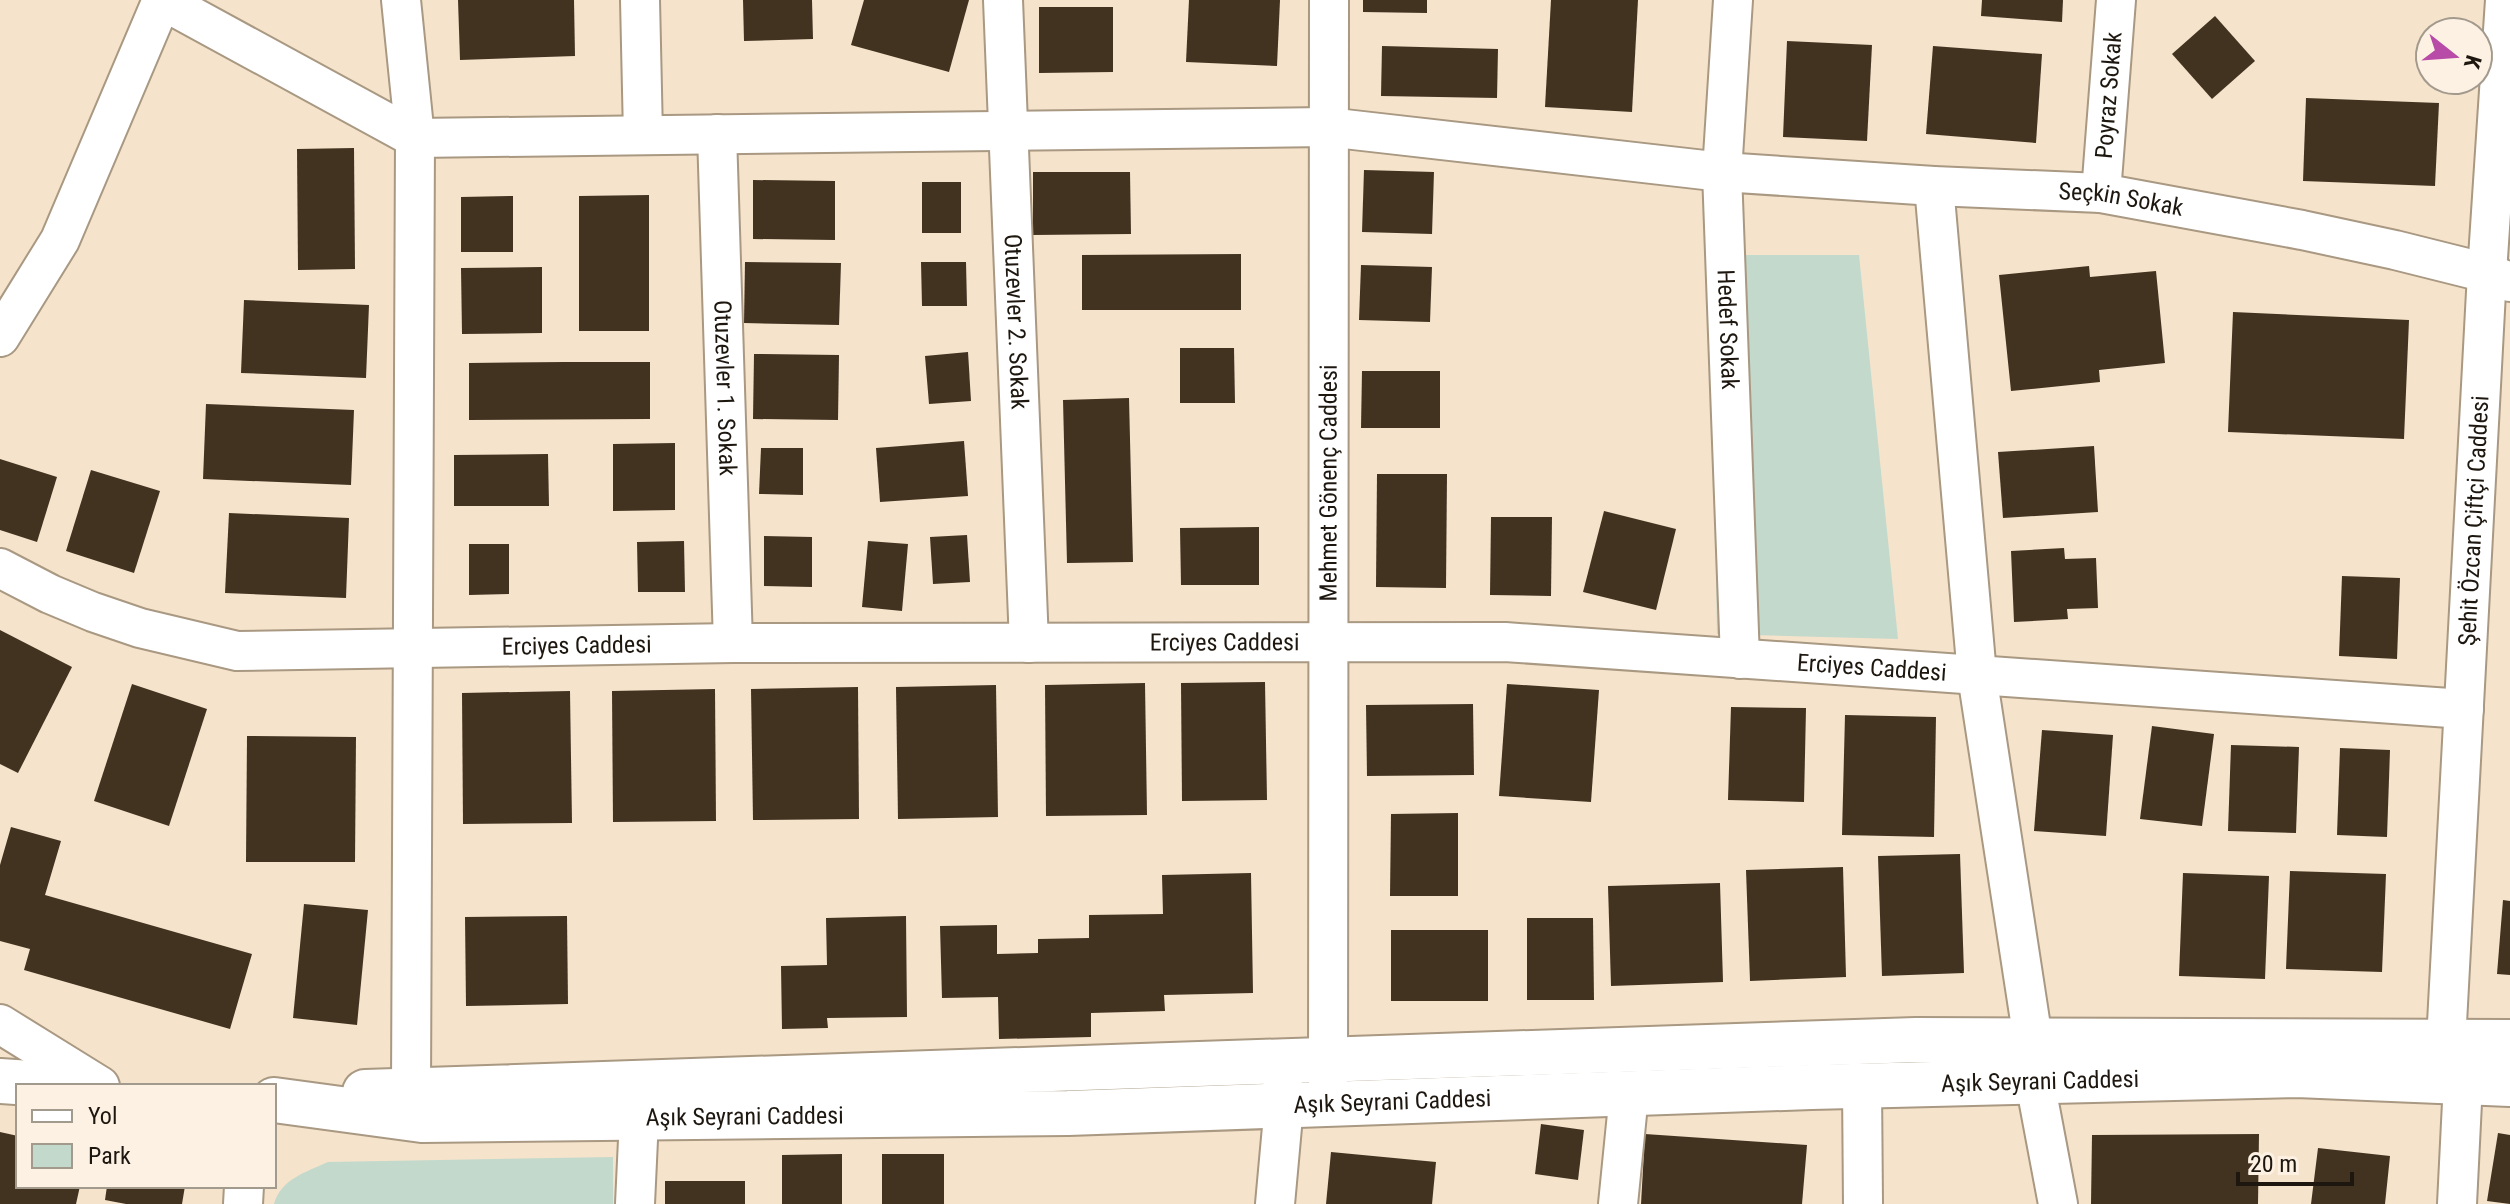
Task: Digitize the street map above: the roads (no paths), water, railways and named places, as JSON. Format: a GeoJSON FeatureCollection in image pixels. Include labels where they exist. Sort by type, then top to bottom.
{"type":"FeatureCollection","features":[{"type":"Feature","properties":{"kind":"main road","name":"Aşık Seyrani Caddesi"},"geometry":{"type":"LineString","coordinates":[[276,1098],[411,1090],[1900,1040],[2034,1061],[2510,1084]]}},
{"type":"Feature","properties":{"kind":"main road"},"geometry":{"type":"LineString","coordinates":[[2034,1061],[2446,1042],[2510,1042]]}},
{"type":"Feature","properties":{"kind":"main road","name":"Aşık Seyrani Caddesi"},"geometry":{"type":"LineString","coordinates":[[276,1098],[422,1120],[1068,1113],[1862,1086],[2034,1061]]}},
{"type":"Feature","properties":{"kind":"main road"},"geometry":{"type":"LineString","coordinates":[[0,1081],[44,1084]]}},
{"type":"Feature","properties":{"kind":"street"},"geometry":{"type":"LineString","coordinates":[[0,337],[60,240],[162,0],[415,138]]}},
{"type":"Feature","properties":{"kind":"street"},"geometry":{"type":"LineString","coordinates":[[401,0],[415,138],[411,1090]]}},
{"type":"Feature","properties":{"kind":"street"},"geometry":{"type":"LineString","coordinates":[[640,0],[643,135]]}},
{"type":"Feature","properties":{"kind":"street","name":"Otuzevler 2. Sokak"},"geometry":{"type":"LineString","coordinates":[[1003,0],[1029,643]]}},
{"type":"Feature","properties":{"kind":"street","name":"Mehmet Gönenç Caddesi"},"geometry":{"type":"LineString","coordinates":[[1328,1104],[1329,0]]}},
{"type":"Feature","properties":{"kind":"street","name":"Hedef Sokak"},"geometry":{"type":"LineString","coordinates":[[1733,0],[1722,172],[1740,659]]}},
{"type":"Feature","properties":{"kind":"street","name":"Poyraz Sokak"},"geometry":{"type":"LineString","coordinates":[[2101,193],[2116,0]]}},
{"type":"Feature","properties":{"kind":"street","name":"Şehit Özcan Çiftçi Caddesi"},"geometry":{"type":"LineString","coordinates":[[2446,1042],[2464,709],[2498,278],[2505,0]]}},
{"type":"Feature","properties":{"kind":"street","name":"Seçkin Sokak"},"geometry":{"type":"LineString","coordinates":[[415,138],[1327,127],[1722,172],[2101,193],[2302,230],[2395,250],[2498,278]]}},
{"type":"Feature","properties":{"kind":"street","name":"Otuzevler 1. Sokak"},"geometry":{"type":"LineString","coordinates":[[717,134],[733,643]]}},
{"type":"Feature","properties":{"kind":"street"},"geometry":{"type":"LineString","coordinates":[[1934,186],[1977,675],[2058,1204]]}},
{"type":"Feature","properties":{"kind":"street","name":"Erciyes Caddesi"},"geometry":{"type":"LineString","coordinates":[[3,576],[140,628],[237,651],[733,643],[1505,642],[2464,709]]}},
{"type":"Feature","properties":{"kind":"street"},"geometry":{"type":"LineString","coordinates":[[0,1024],[97,1084]]}},
{"type":"Feature","properties":{"kind":"street"},"geometry":{"type":"LineString","coordinates":[[1275,1204],[1284,1105],[1281,1062]]}},
{"type":"Feature","properties":{"kind":"street"},"geometry":{"type":"LineString","coordinates":[[2457,1204],[2463,1082]]}},
{"type":"Feature","properties":{"kind":"street"},"geometry":{"type":"LineString","coordinates":[[1862,1086],[1863,1204]]}},
{"type":"Feature","properties":{"kind":"street"},"geometry":{"type":"LineString","coordinates":[[1618,1204],[1629,1094]]}},
{"type":"Feature","properties":{"kind":"street"},"geometry":{"type":"LineString","coordinates":[[635,1204],[639,1118]]}}]}
